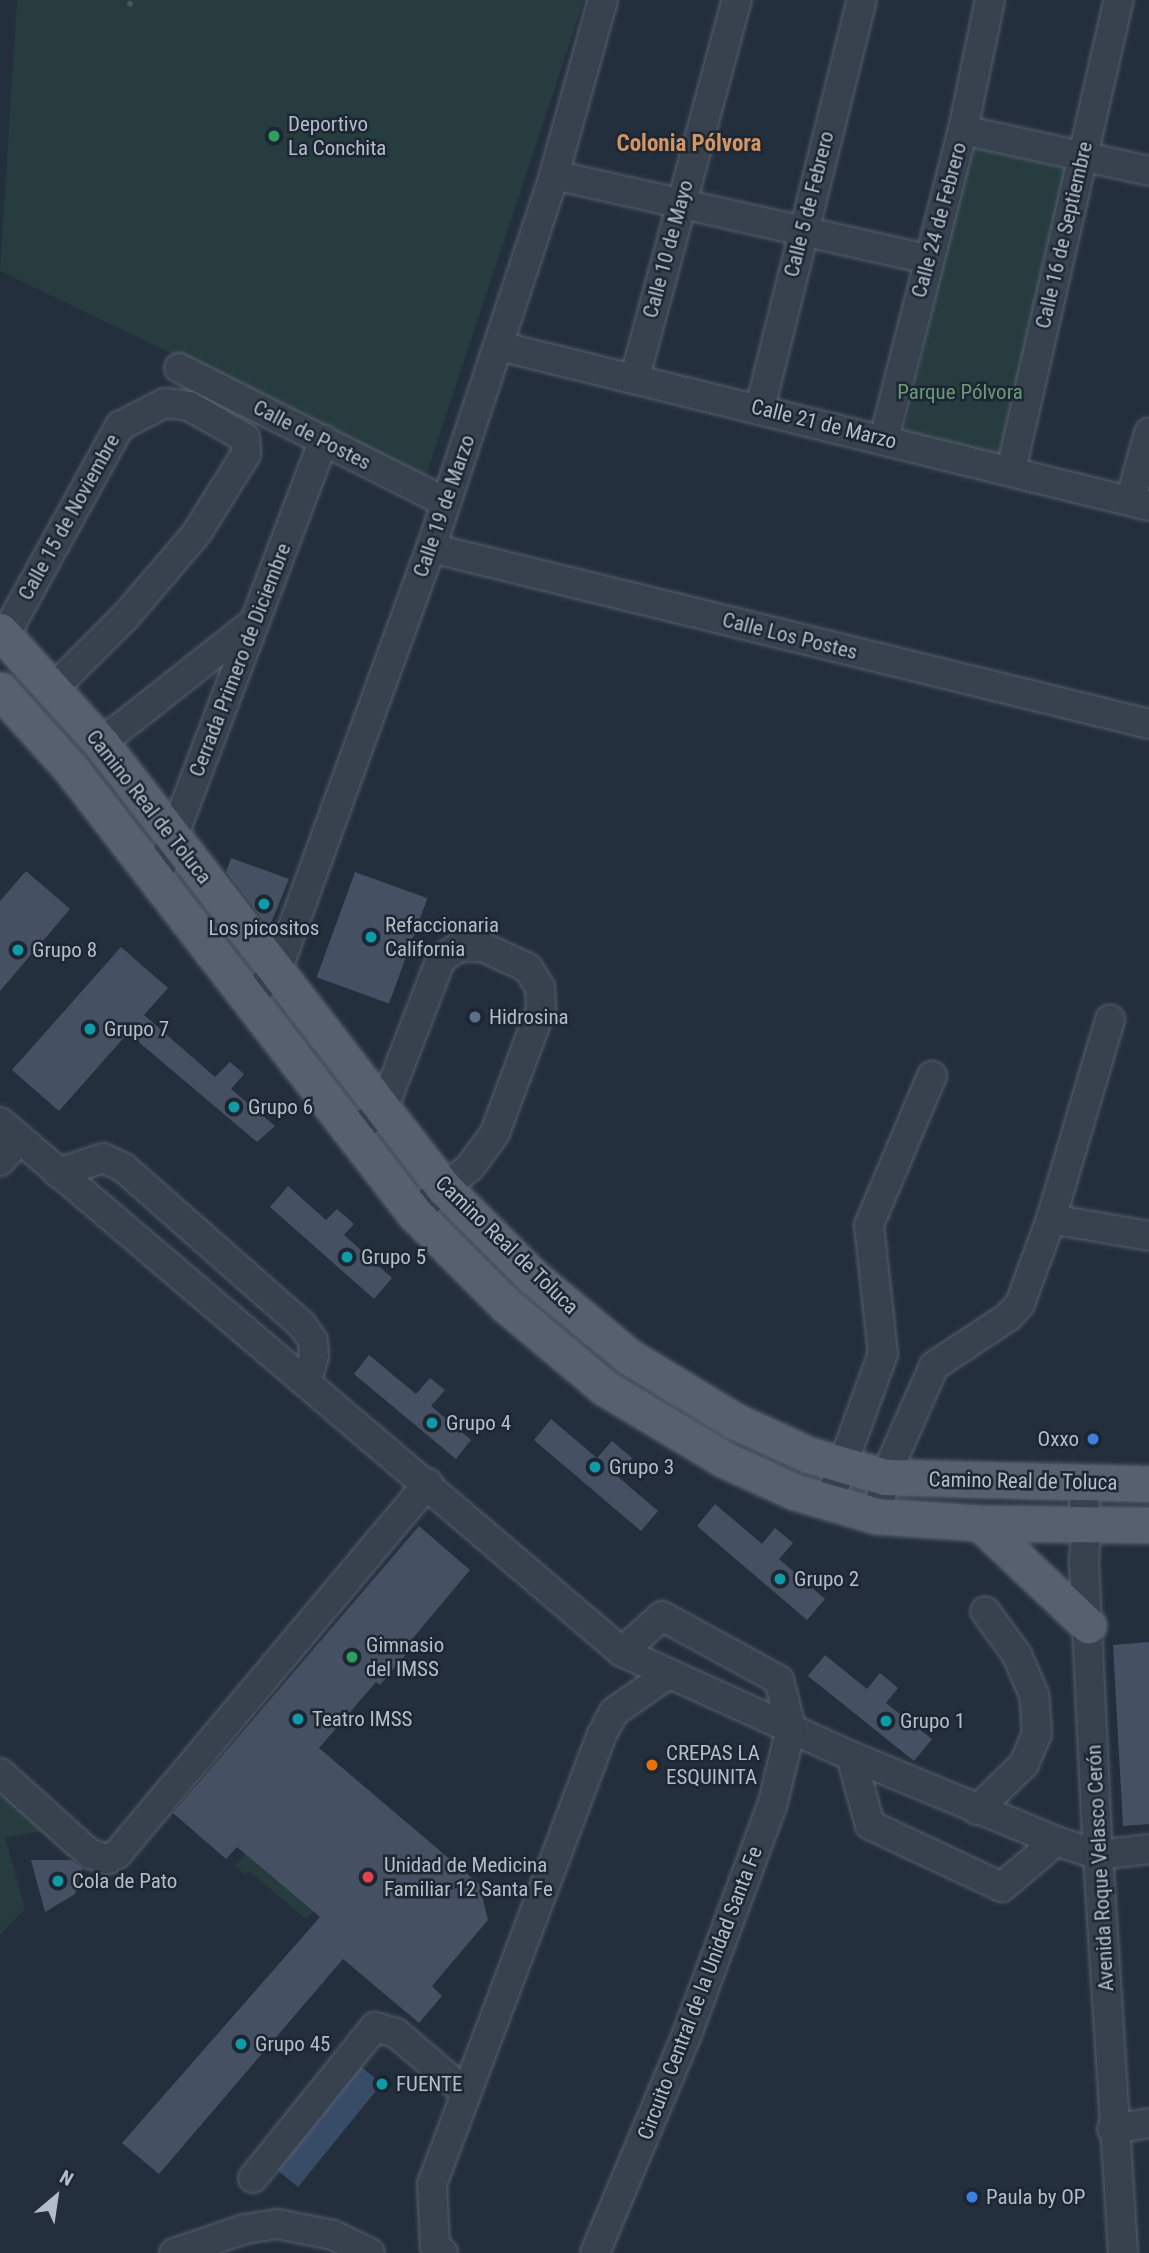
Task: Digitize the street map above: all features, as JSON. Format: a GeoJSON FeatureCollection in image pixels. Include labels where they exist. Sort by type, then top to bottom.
{"type":"FeatureCollection","features":[{"type":"Feature","properties":{"kind":"main road","name":"Camino Real de Toluca"},"geometry":{"type":"LineString","coordinates":[[2,633],[101,743],[171,839],[278,968],[444,1188],[551,1293],[628,1356],[682,1392],[809,1455],[885,1476],[1149,1484]]}},
{"type":"Feature","properties":{"kind":"main road"},"geometry":{"type":"LineString","coordinates":[[0,688],[30,662]]}},
{"type":"Feature","properties":{"kind":"main road","name":"Camino Real de Toluca"},"geometry":{"type":"LineString","coordinates":[[0,688],[71,769],[251,998],[414,1213],[506,1306],[605,1388],[662,1426],[795,1492],[877,1516],[980,1523],[1149,1525]]}},
{"type":"Feature","properties":{"kind":"main road"},"geometry":{"type":"LineString","coordinates":[[662,1426],[682,1392]]}},
{"type":"Feature","properties":{"kind":"main road"},"geometry":{"type":"LineString","coordinates":[[980,1523],[1088,1625]]}},
{"type":"Feature","properties":{"kind":"street","name":"Calle 19 de Marzo"},"geometry":{"type":"LineString","coordinates":[[251,998],[278,968],[431,548],[554,175],[603,0]]}},
{"type":"Feature","properties":{"kind":"street","name":"Calle 10 de Mayo"},"geometry":{"type":"LineString","coordinates":[[635,377],[678,203],[737,0]]}},
{"type":"Feature","properties":{"kind":"street","name":"Calle 5 de Febrero"},"geometry":{"type":"LineString","coordinates":[[760,408],[802,230],[862,0]]}},
{"type":"Feature","properties":{"kind":"street","name":"Calle 24 de Febrero"},"geometry":{"type":"LineString","coordinates":[[884,439],[963,130],[990,0]]}},
{"type":"Feature","properties":{"kind":"street","name":"Calle 16 de Septiembre"},"geometry":{"type":"LineString","coordinates":[[1011,470],[1119,0]]}},
{"type":"Feature","properties":{"kind":"street"},"geometry":{"type":"LineString","coordinates":[[963,130],[1149,171]]}},
{"type":"Feature","properties":{"kind":"street"},"geometry":{"type":"LineString","coordinates":[[554,175],[928,259]]}},
{"type":"Feature","properties":{"kind":"street","name":"Calle 21 de Marzo"},"geometry":{"type":"LineString","coordinates":[[499,346],[635,377],[1140,503]]}},
{"type":"Feature","properties":{"kind":"street","name":"Calle de Postes"},"geometry":{"type":"LineString","coordinates":[[179,368],[446,502]]}},
{"type":"Feature","properties":{"kind":"street","name":"Calle 15 de Noviembre"},"geometry":{"type":"LineString","coordinates":[[2,633],[120,426],[165,403],[189,406],[245,438],[246,454],[196,534],[125,617],[54,688]]}},
{"type":"Feature","properties":{"kind":"street"},"geometry":{"type":"LineString","coordinates":[[1140,503],[1149,433]]}},
{"type":"Feature","properties":{"kind":"street","name":"Cerrada Primero de Diciembre"},"geometry":{"type":"LineString","coordinates":[[157,880],[324,440]]}},
{"type":"Feature","properties":{"kind":"street","name":"Calle Los Postes"},"geometry":{"type":"LineString","coordinates":[[431,548],[1147,716]]}},
{"type":"Feature","properties":{"kind":"street"},"geometry":{"type":"LineString","coordinates":[[101,743],[255,621]]}},
{"type":"Feature","properties":{"kind":"street"},"geometry":{"type":"LineString","coordinates":[[353,1132],[383,1109],[441,959],[459,947],[483,947],[528,968],[540,986],[541,1009],[495,1133],[470,1167],[414,1213]]}},
{"type":"Feature","properties":{"kind":"street"},"geometry":{"type":"LineString","coordinates":[[877,1516],[885,1476],[934,1366],[1009,1317],[1020,1304],[1052,1219],[1110,1020]]}},
{"type":"Feature","properties":{"kind":"street"},"geometry":{"type":"LineString","coordinates":[[830,1502],[841,1464],[883,1354],[869,1225],[932,1076]]}},
{"type":"Feature","properties":{"kind":"street"},"geometry":{"type":"LineString","coordinates":[[0,1161],[9,1131],[428,1483],[622,1652],[667,1675],[851,1756],[1056,1842],[1098,1855],[1149,1849]]}},
{"type":"Feature","properties":{"kind":"street"},"geometry":{"type":"LineString","coordinates":[[58,1172],[103,1158],[124,1168],[302,1325],[313,1341],[314,1355],[307,1381]]}},
{"type":"Feature","properties":{"kind":"street"},"geometry":{"type":"LineString","coordinates":[[1052,1219],[1149,1236]]}},
{"type":"Feature","properties":{"kind":"street","name":"Avenida Roque Velasco Cerón"},"geometry":{"type":"LineString","coordinates":[[1082,1482],[1087,1525],[1088,1625],[1112,2129],[1122,2253]]}},
{"type":"Feature","properties":{"kind":"street"},"geometry":{"type":"LineString","coordinates":[[0,1773],[89,1854],[108,1859],[117,1854],[428,1483]]}},
{"type":"Feature","properties":{"kind":"street"},"geometry":{"type":"LineString","coordinates":[[977,1810],[1024,1764],[1037,1734],[1030,1685],[1017,1655],[985,1611]]}},
{"type":"Feature","properties":{"kind":"street"},"geometry":{"type":"LineString","coordinates":[[622,1652],[662,1616],[779,1680],[791,1728]]}},
{"type":"Feature","properties":{"kind":"street"},"geometry":{"type":"LineString","coordinates":[[443,2253],[435,2246],[432,2184],[602,1734],[614,1712],[667,1675]]}},
{"type":"Feature","properties":{"kind":"street","name":"Circuito Central de la Unidad Santa Fe"},"geometry":{"type":"LineString","coordinates":[[594,2253],[692,2022],[772,1806],[791,1728]]}},
{"type":"Feature","properties":{"kind":"street"},"geometry":{"type":"LineString","coordinates":[[851,1756],[870,1825],[1002,1887],[1056,1842]]}},
{"type":"Feature","properties":{"kind":"street"},"geometry":{"type":"LineString","coordinates":[[253,2178],[375,2027],[396,2032],[467,2093]]}},
{"type":"Feature","properties":{"kind":"street"},"geometry":{"type":"LineString","coordinates":[[1112,2129],[1149,2123]]}},
{"type":"Feature","properties":{"kind":"street"},"geometry":{"type":"LineString","coordinates":[[174,2253],[246,2229],[276,2224],[333,2235],[370,2253]]}},
{"type":"Feature","properties":{"kind":"path"},"geometry":{"type":"LineString","coordinates":[[129,6],[131,0]]}},
{"type":"Feature","properties":{"kind":"green space","name":"Deportivo La Conchita"},"geometry":{"type":"Polygon","coordinates":[[[17,0],[584,0],[426,476],[0,271],[17,0]]]}},
{"type":"Feature","properties":{"kind":"green space","name":"Parque Pólvora"},"geometry":{"type":"Polygon","coordinates":[[[970,147],[1070,170],[1003,462],[903,439],[970,147]]]}},
{"type":"Feature","properties":{"kind":"green space"},"geometry":{"type":"Polygon","coordinates":[[[0,1769],[44,1831],[5,1837],[25,1909],[0,1935],[0,1769]]]}},
{"type":"Feature","properties":{"kind":"green space"},"geometry":{"type":"Polygon","coordinates":[[[245,1854],[313,1911],[306,1919],[249,1871],[245,1875],[235,1866],[245,1854]]]}},
{"type":"Feature","properties":{"kind":"water"},"geometry":{"type":"Polygon","coordinates":[[[360,2066],[382,2084],[298,2187],[276,2169],[360,2066]]]}},
{"type":"Feature","properties":{"kind":"building","name":"Los picositos"},"geometry":{"type":"Polygon","coordinates":[[[231,858],[289,879],[269,928],[226,872],[231,858]]]}},
{"type":"Feature","properties":{"kind":"building","name":"Grupo 8"},"geometry":{"type":"Polygon","coordinates":[[[26,871],[70,909],[0,991],[0,901],[26,871]]]}},
{"type":"Feature","properties":{"kind":"building","name":"Refaccionaria California"},"geometry":{"type":"Polygon","coordinates":[[[355,872],[427,898],[389,1004],[317,977],[355,872]]]}},
{"type":"Feature","properties":{"kind":"building","name":"Grupo 7"},"geometry":{"type":"Polygon","coordinates":[[[121,947],[168,988],[144,1015],[215,1077],[230,1062],[244,1074],[231,1089],[275,1126],[257,1142],[128,1033],[59,1111],[12,1070],[121,947]]]}},
{"type":"Feature","properties":{"kind":"building","name":"Grupo 5"},"geometry":{"type":"Polygon","coordinates":[[[288,1186],[326,1220],[337,1209],[354,1224],[344,1235],[392,1278],[374,1299],[270,1207],[288,1186]]]}},
{"type":"Feature","properties":{"kind":"building","name":"Grupo 4"},"geometry":{"type":"Polygon","coordinates":[[[369,1355],[416,1394],[430,1378],[445,1390],[431,1406],[471,1440],[456,1459],[354,1374],[369,1355]]]}},
{"type":"Feature","properties":{"kind":"building","name":"Grupo 3"},"geometry":{"type":"Polygon","coordinates":[[[551,1419],[597,1458],[612,1441],[632,1458],[617,1476],[658,1511],[641,1531],[534,1440],[551,1419]]]}},
{"type":"Feature","properties":{"kind":"building","name":"Grupo 2"},"geometry":{"type":"Polygon","coordinates":[[[715,1504],[762,1544],[775,1528],[793,1543],[779,1559],[825,1599],[807,1620],[697,1526],[715,1504]]]}},
{"type":"Feature","properties":{"kind":"building"},"geometry":{"type":"Polygon","coordinates":[[[419,1526],[470,1570],[403,1650],[407,1653],[380,1685],[376,1682],[319,1748],[479,1884],[488,1920],[432,1986],[442,1996],[419,2023],[343,1959],[159,2174],[122,2143],[320,1917],[237,1847],[226,1859],[173,1813],[419,1526]]]}},
{"type":"Feature","properties":{"kind":"building"},"geometry":{"type":"Polygon","coordinates":[[[1149,1642],[1149,1824],[1123,1826],[1113,1645],[1149,1642]]]}},
{"type":"Feature","properties":{"kind":"building","name":"Grupo 1"},"geometry":{"type":"Polygon","coordinates":[[[825,1655],[867,1689],[880,1673],[898,1688],[886,1703],[932,1739],[914,1761],[808,1676],[825,1655]]]}},
{"type":"Feature","properties":{"kind":"building","name":"Cola de Pato"},"geometry":{"type":"Polygon","coordinates":[[[31,1860],[71,1860],[82,1868],[75,1894],[45,1912],[31,1860]]]}},
{"type":"Feature","properties":{"kind":"place","name":"Deportivo La Conchita"},"geometry":{"type":"Point","coordinates":[274,136]}},
{"type":"Feature","properties":{"kind":"place","name":"Los picositos"},"geometry":{"type":"Point","coordinates":[264,904]}},
{"type":"Feature","properties":{"kind":"place","name":"Refaccionaria California"},"geometry":{"type":"Point","coordinates":[371,937]}},
{"type":"Feature","properties":{"kind":"place","name":"Grupo 8"},"geometry":{"type":"Point","coordinates":[18,950]}},
{"type":"Feature","properties":{"kind":"place","name":"Hidrosina"},"geometry":{"type":"Point","coordinates":[475,1017]}},
{"type":"Feature","properties":{"kind":"place","name":"Grupo 7"},"geometry":{"type":"Point","coordinates":[90,1029]}},
{"type":"Feature","properties":{"kind":"place","name":"Grupo 6"},"geometry":{"type":"Point","coordinates":[234,1107]}},
{"type":"Feature","properties":{"kind":"place","name":"Grupo 5"},"geometry":{"type":"Point","coordinates":[347,1257]}},
{"type":"Feature","properties":{"kind":"place","name":"Grupo 4"},"geometry":{"type":"Point","coordinates":[432,1423]}},
{"type":"Feature","properties":{"kind":"place","name":"Oxxo"},"geometry":{"type":"Point","coordinates":[1093,1439]}},
{"type":"Feature","properties":{"kind":"place","name":"Grupo 3"},"geometry":{"type":"Point","coordinates":[595,1467]}},
{"type":"Feature","properties":{"kind":"place","name":"Grupo 2"},"geometry":{"type":"Point","coordinates":[780,1579]}},
{"type":"Feature","properties":{"kind":"place","name":"Gimnasio del IMSS"},"geometry":{"type":"Point","coordinates":[352,1657]}},
{"type":"Feature","properties":{"kind":"place","name":"Teatro IMSS"},"geometry":{"type":"Point","coordinates":[298,1719]}},
{"type":"Feature","properties":{"kind":"place","name":"Grupo 1"},"geometry":{"type":"Point","coordinates":[886,1721]}},
{"type":"Feature","properties":{"kind":"place","name":"CREPAS LA ESQUINITA"},"geometry":{"type":"Point","coordinates":[652,1765]}},
{"type":"Feature","properties":{"kind":"place","name":"Unidad de Medicina Familiar 12 Santa Fe"},"geometry":{"type":"Point","coordinates":[368,1877]}},
{"type":"Feature","properties":{"kind":"place","name":"Cola de Pato"},"geometry":{"type":"Point","coordinates":[58,1881]}},
{"type":"Feature","properties":{"kind":"place","name":"Grupo 45"},"geometry":{"type":"Point","coordinates":[241,2044]}},
{"type":"Feature","properties":{"kind":"place","name":"FUENTE"},"geometry":{"type":"Point","coordinates":[382,2084]}},
{"type":"Feature","properties":{"kind":"place","name":"Paula by OP"},"geometry":{"type":"Point","coordinates":[972,2197]}},
{"type":"Feature","properties":{"kind":"district","name":"Colonia Pólvora"},"geometry":{"type":"Point","coordinates":[689,144]}}]}
